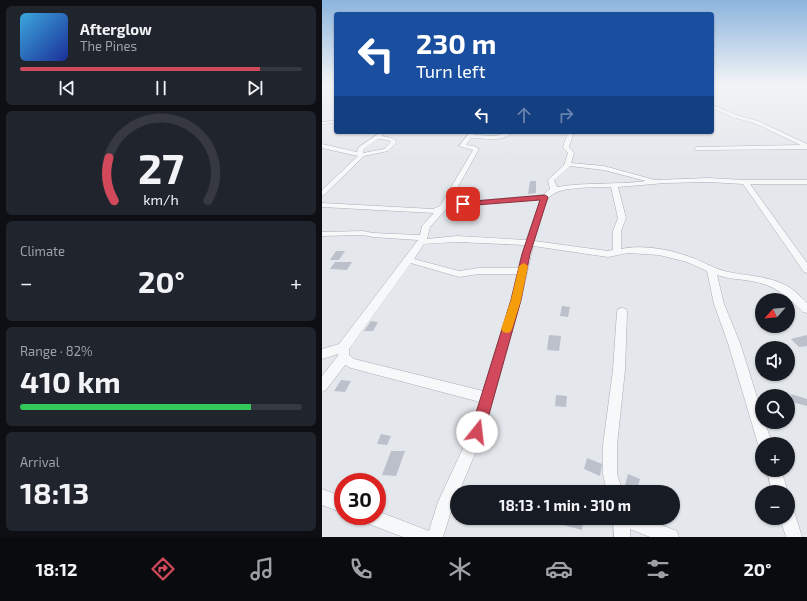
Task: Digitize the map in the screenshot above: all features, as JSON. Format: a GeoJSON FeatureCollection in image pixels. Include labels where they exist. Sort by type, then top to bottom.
{"type":"FeatureCollection","features":[{"type":"Feature","properties":{"kind":"street"},"geometry":{"type":"LineString","coordinates":[[721,110],[734,116],[756,122],[807,146]]}},
{"type":"Feature","properties":{"kind":"street"},"geometry":{"type":"LineString","coordinates":[[322,123],[334,122]]}},
{"type":"Feature","properties":{"kind":"street"},"geometry":{"type":"LineString","coordinates":[[322,194],[361,154],[361,148],[380,134]]}},
{"type":"Feature","properties":{"kind":"street"},"geometry":{"type":"LineString","coordinates":[[322,386],[422,240],[426,226],[444,208],[476,149],[462,146],[472,134],[499,137],[508,134]]}},
{"type":"Feature","properties":{"kind":"street"},"geometry":{"type":"LineString","coordinates":[[436,537],[444,508],[477,432],[516,300],[530,242],[549,194],[551,180],[568,164],[571,153],[566,147],[570,134]]}},
{"type":"Feature","properties":{"kind":"street"},"geometry":{"type":"LineString","coordinates":[[322,146],[361,154],[386,150],[394,142],[390,139],[376,137]]}},
{"type":"Feature","properties":{"kind":"street"},"geometry":{"type":"LineString","coordinates":[[697,149],[807,146]]}},
{"type":"Feature","properties":{"kind":"street"},"geometry":{"type":"LineString","coordinates":[[568,164],[604,168],[657,182]]}},
{"type":"Feature","properties":{"kind":"street"},"geometry":{"type":"LineString","coordinates":[[322,205],[418,211],[438,210],[454,204],[549,194],[576,186],[614,186],[657,182],[714,180],[745,182],[807,182]]}},
{"type":"Feature","properties":{"kind":"street"},"geometry":{"type":"LineString","coordinates":[[745,182],[807,270]]}},
{"type":"Feature","properties":{"kind":"street"},"geometry":{"type":"LineString","coordinates":[[614,186],[622,218],[617,231],[616,253]]}},
{"type":"Feature","properties":{"kind":"street"},"geometry":{"type":"LineString","coordinates":[[323,236],[363,233],[422,240],[457,239],[530,242],[600,253],[616,253],[628,250],[659,252],[690,260],[722,274],[753,278],[780,286],[788,291],[807,309]]}},
{"type":"Feature","properties":{"kind":"street"},"geometry":{"type":"LineString","coordinates":[[409,260],[459,274],[479,271],[522,271]]}},
{"type":"Feature","properties":{"kind":"street"},"geometry":{"type":"LineString","coordinates":[[711,269],[719,304],[734,343],[764,437]]}},
{"type":"Feature","properties":{"kind":"street"},"geometry":{"type":"LineString","coordinates":[[612,485],[610,474],[610,445],[619,370],[622,312]]}},
{"type":"Feature","properties":{"kind":"street"},"geometry":{"type":"LineString","coordinates":[[323,352],[344,353]]}},
{"type":"Feature","properties":{"kind":"street"},"geometry":{"type":"LineString","coordinates":[[344,353],[351,363],[487,398]]}},
{"type":"Feature","properties":{"kind":"street"},"geometry":{"type":"LineString","coordinates":[[322,497],[334,502]]}},
{"type":"Feature","properties":{"kind":"street"},"geometry":{"type":"LineString","coordinates":[[386,522],[424,537]]}},
{"type":"Feature","properties":{"kind":"street"},"geometry":{"type":"LineString","coordinates":[[622,525],[622,537]]}},
{"type":"Feature","properties":{"kind":"street"},"geometry":{"type":"LineString","coordinates":[[640,525],[671,537]]}},
{"type":"Feature","properties":{"kind":"street"},"geometry":{"type":"LineString","coordinates":[[790,525],[794,537]]}},
{"type":"Feature","properties":{"kind":"building"},"geometry":{"type":"Polygon","coordinates":[[[530,181],[536,181],[536,193],[528,194],[530,181]]]}},
{"type":"Feature","properties":{"kind":"building"},"geometry":{"type":"Polygon","coordinates":[[[336,251],[345,251],[339,260],[330,260],[336,251]]]}},
{"type":"Feature","properties":{"kind":"building"},"geometry":{"type":"Polygon","coordinates":[[[335,262],[352,262],[347,270],[330,269],[335,262]]]}},
{"type":"Feature","properties":{"kind":"building"},"geometry":{"type":"Polygon","coordinates":[[[562,306],[570,307],[568,317],[560,316],[562,306]]]}},
{"type":"Feature","properties":{"kind":"building"},"geometry":{"type":"Polygon","coordinates":[[[371,321],[378,322],[373,331],[364,331],[371,321]]]}},
{"type":"Feature","properties":{"kind":"building"},"geometry":{"type":"Polygon","coordinates":[[[549,335],[561,336],[559,351],[547,350],[549,335]]]}},
{"type":"Feature","properties":{"kind":"building"},"geometry":{"type":"Polygon","coordinates":[[[807,335],[807,346],[799,347],[795,341],[791,339],[807,335]]]}},
{"type":"Feature","properties":{"kind":"building"},"geometry":{"type":"Polygon","coordinates":[[[341,380],[351,381],[345,392],[334,391],[341,380]]]}},
{"type":"Feature","properties":{"kind":"building"},"geometry":{"type":"Polygon","coordinates":[[[556,395],[567,396],[566,407],[555,406],[556,395]]]}},
{"type":"Feature","properties":{"kind":"building"},"geometry":{"type":"Polygon","coordinates":[[[795,395],[807,399],[807,406],[795,403],[795,395]]]}},
{"type":"Feature","properties":{"kind":"building"},"geometry":{"type":"Polygon","coordinates":[[[381,434],[391,436],[387,445],[377,444],[381,434]]]}},
{"type":"Feature","properties":{"kind":"building"},"geometry":{"type":"Polygon","coordinates":[[[391,451],[405,451],[396,476],[386,475],[386,473],[383,473],[391,451]]]}},
{"type":"Feature","properties":{"kind":"building"},"geometry":{"type":"Polygon","coordinates":[[[587,458],[602,464],[600,476],[584,469],[587,458]]]}},
{"type":"Feature","properties":{"kind":"building"},"geometry":{"type":"Polygon","coordinates":[[[628,474],[640,479],[638,485],[625,485],[628,474]]]}},
{"type":"Feature","properties":{"kind":"building"},"geometry":{"type":"Polygon","coordinates":[[[564,525],[583,525],[582,530],[564,525]]]}},
{"type":"Feature","properties":{"kind":"slow traffic"},"geometry":{"type":"LineString","coordinates":[[507,329],[524,266]]}},
{"type":"Feature","properties":{"kind":"route"},"geometry":{"type":"LineString","coordinates":[[463,204],[545,197],[526,254],[516,300],[477,432]]}}]}
